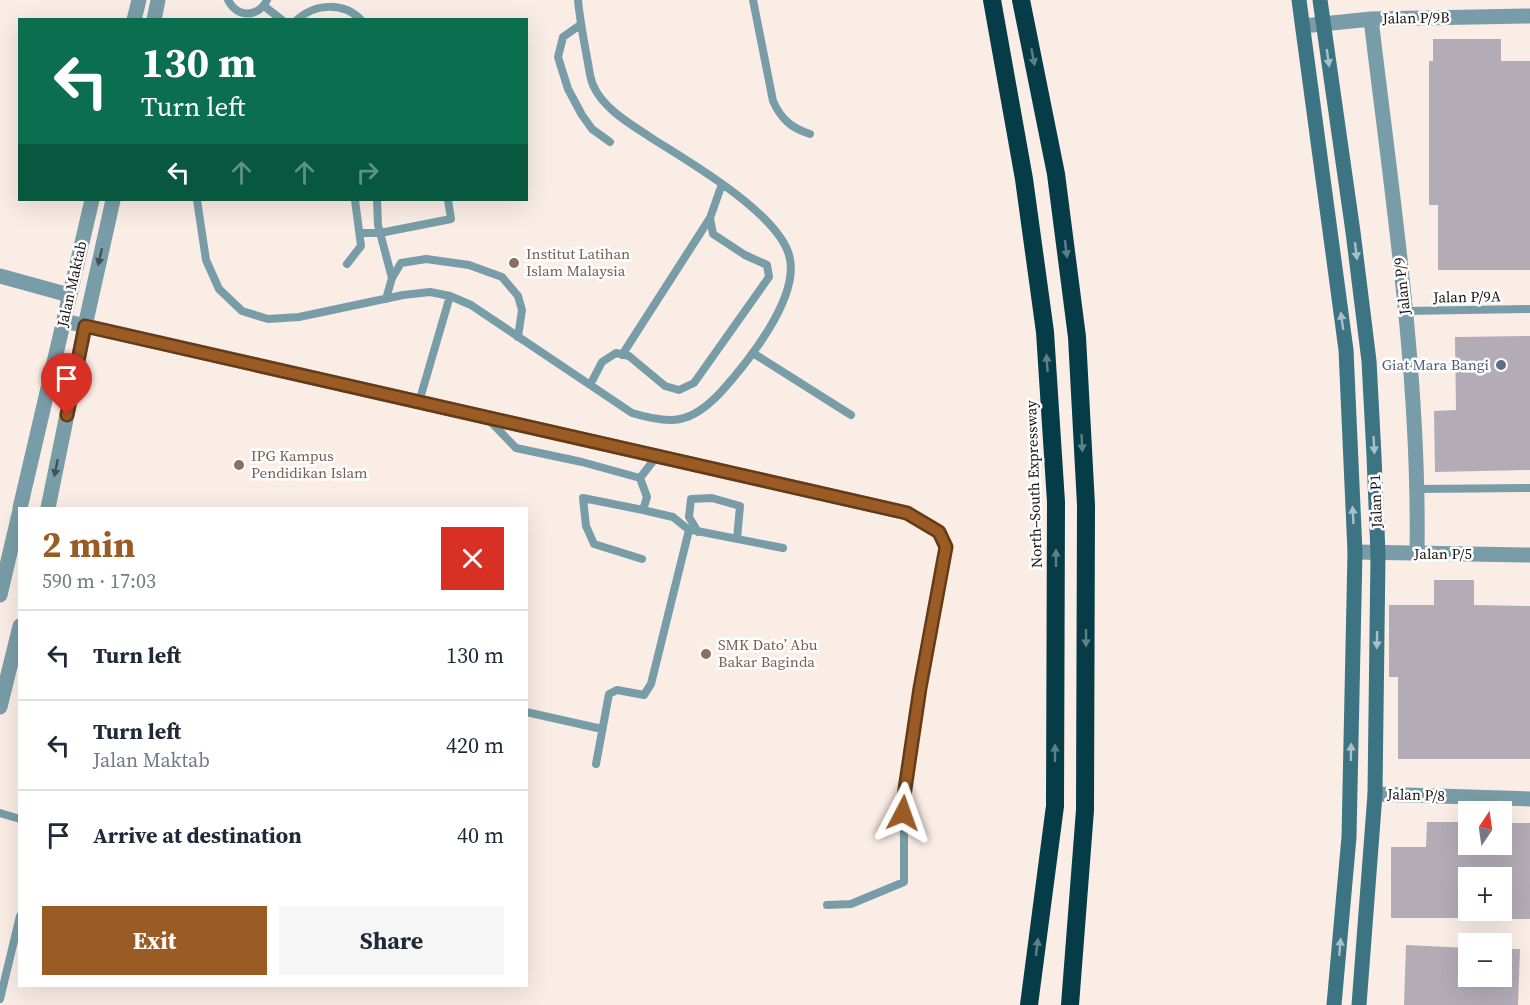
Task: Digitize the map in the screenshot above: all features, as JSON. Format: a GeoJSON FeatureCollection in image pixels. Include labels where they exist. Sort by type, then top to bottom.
{"type":"FeatureCollection","features":[{"type":"Feature","properties":{"kind":"highway","name":"North–South Expressway"},"geometry":{"type":"LineString","coordinates":[[992,0],[1024,179],[1045,332],[1056,502],[1055,806],[1029,1005]]}},
{"type":"Feature","properties":{"kind":"highway"},"geometry":{"type":"LineString","coordinates":[[1021,0],[1059,197],[1077,337],[1086,505],[1085,810],[1070,1005]]}},
{"type":"Feature","properties":{"kind":"main road","name":"Jalan P1"},"geometry":{"type":"LineString","coordinates":[[1299,0],[1346,350],[1355,552],[1349,837],[1334,1005]]}},
{"type":"Feature","properties":{"kind":"main road","name":"Jalan P1"},"geometry":{"type":"LineString","coordinates":[[1320,0],[1369,361],[1378,554],[1375,794],[1359,1005]]}},
{"type":"Feature","properties":{"kind":"street"},"geometry":{"type":"LineString","coordinates":[[134,18],[139,0]]}},
{"type":"Feature","properties":{"kind":"street"},"geometry":{"type":"LineString","coordinates":[[154,18],[158,0]]}},
{"type":"Feature","properties":{"kind":"street","name":"Jalan P/9B"},"geometry":{"type":"LineString","coordinates":[[1303,26],[1371,19],[1530,16]]}},
{"type":"Feature","properties":{"kind":"street","name":"Jalan P/9"},"geometry":{"type":"LineString","coordinates":[[1371,19],[1405,311],[1418,489],[1417,554]]}},
{"type":"Feature","properties":{"kind":"street","name":"Jalan Maktab"},"geometry":{"type":"LineString","coordinates":[[20,507],[92,201]]}},
{"type":"Feature","properties":{"kind":"street","name":"Jalan Maktab"},"geometry":{"type":"LineString","coordinates":[[48,507],[113,201]]}},
{"type":"Feature","properties":{"kind":"street"},"geometry":{"type":"LineString","coordinates":[[0,276],[69,296]]}},
{"type":"Feature","properties":{"kind":"street"},"geometry":{"type":"LineString","coordinates":[[64,321],[907,513]]}},
{"type":"Feature","properties":{"kind":"street","name":"Jalan Maktab"},"geometry":{"type":"LineString","coordinates":[[0,595],[18,518]]}},
{"type":"Feature","properties":{"kind":"street","name":"Jalan P/5"},"geometry":{"type":"LineString","coordinates":[[1355,552],[1530,555]]}},
{"type":"Feature","properties":{"kind":"street"},"geometry":{"type":"LineString","coordinates":[[0,707],[18,634]]}},
{"type":"Feature","properties":{"kind":"street","name":"Jalan P/8"},"geometry":{"type":"LineString","coordinates":[[1375,794],[1530,799]]}},
{"type":"Feature","properties":{"kind":"lane"},"geometry":{"type":"LineString","coordinates":[[228,0],[237,16],[254,13],[265,3],[280,18]]}},
{"type":"Feature","properties":{"kind":"lane"},"geometry":{"type":"LineString","coordinates":[[197,201],[206,260],[219,289],[242,311],[268,319],[299,317],[430,292],[450,296],[471,305],[632,412],[654,419],[678,421],[706,407],[742,369],[777,315],[791,279],[790,260],[786,248],[760,213],[722,184],[624,120],[606,103],[593,85],[580,25],[578,0]]}},
{"type":"Feature","properties":{"kind":"lane"},"geometry":{"type":"LineString","coordinates":[[753,0],[773,101],[778,113],[788,124],[810,134]]}},
{"type":"Feature","properties":{"kind":"lane"},"geometry":{"type":"LineString","coordinates":[[300,18],[313,9],[328,6],[344,9],[358,18]]}},
{"type":"Feature","properties":{"kind":"lane"},"geometry":{"type":"LineString","coordinates":[[580,25],[563,37],[558,57],[568,88],[582,115],[592,129],[610,142]]}},
{"type":"Feature","properties":{"kind":"lane"},"geometry":{"type":"LineString","coordinates":[[622,355],[710,218],[722,184]]}},
{"type":"Feature","properties":{"kind":"lane"},"geometry":{"type":"LineString","coordinates":[[347,264],[361,246],[355,201]]}},
{"type":"Feature","properties":{"kind":"lane"},"geometry":{"type":"LineString","coordinates":[[377,201],[378,225],[392,278]]}},
{"type":"Feature","properties":{"kind":"lane"},"geometry":{"type":"LineString","coordinates":[[360,233],[380,233],[451,219],[448,201]]}},
{"type":"Feature","properties":{"kind":"lane"},"geometry":{"type":"LineString","coordinates":[[590,385],[602,362],[616,353],[628,356],[664,386],[679,390],[694,383],[769,277],[767,265],[745,255],[712,234],[710,218]]}},
{"type":"Feature","properties":{"kind":"lane"},"geometry":{"type":"LineString","coordinates":[[386,299],[392,278],[401,263],[426,259],[469,266],[502,277],[518,296],[522,310],[518,337]]}},
{"type":"Feature","properties":{"kind":"lane"},"geometry":{"type":"LineString","coordinates":[[419,402],[450,296]]}},
{"type":"Feature","properties":{"kind":"lane","name":"Jalan P/9A"},"geometry":{"type":"LineString","coordinates":[[1405,311],[1530,309]]}},
{"type":"Feature","properties":{"kind":"lane"},"geometry":{"type":"LineString","coordinates":[[753,353],[851,415]]}},
{"type":"Feature","properties":{"kind":"lane"},"geometry":{"type":"LineString","coordinates":[[487,417],[516,448],[582,462],[640,478]]}},
{"type":"Feature","properties":{"kind":"lane"},"geometry":{"type":"LineString","coordinates":[[640,478],[657,456]]}},
{"type":"Feature","properties":{"kind":"lane"},"geometry":{"type":"LineString","coordinates":[[640,478],[647,497],[643,510]]}},
{"type":"Feature","properties":{"kind":"lane"},"geometry":{"type":"LineString","coordinates":[[1418,489],[1530,488]]}},
{"type":"Feature","properties":{"kind":"lane"},"geometry":{"type":"LineString","coordinates":[[642,559],[594,544],[586,526],[583,498],[673,517],[693,531],[783,548]]}},
{"type":"Feature","properties":{"kind":"lane"},"geometry":{"type":"LineString","coordinates":[[596,765],[609,694],[617,690],[644,695],[651,684],[693,531],[689,517],[691,499],[712,498],[740,506],[737,539]]}},
{"type":"Feature","properties":{"kind":"lane"},"geometry":{"type":"LineString","coordinates":[[827,905],[851,904],[904,882],[904,796],[920,688],[946,547],[939,532],[907,513]]}},
{"type":"Feature","properties":{"kind":"lane"},"geometry":{"type":"LineString","coordinates":[[528,712],[602,729]]}},
{"type":"Feature","properties":{"kind":"lane"},"geometry":{"type":"LineString","coordinates":[[0,813],[18,818]]}},
{"type":"Feature","properties":{"kind":"lane"},"geometry":{"type":"LineString","coordinates":[[0,999],[18,924]]}},
{"type":"Feature","properties":{"kind":"building"},"geometry":{"type":"Polygon","coordinates":[[[1433,39],[1501,39],[1501,61],[1530,61],[1530,270],[1438,270],[1438,205],[1429,205],[1429,61],[1433,61],[1433,39]]]}},
{"type":"Feature","properties":{"kind":"building"},"geometry":{"type":"Polygon","coordinates":[[[1530,336],[1530,470],[1435,472],[1434,411],[1456,410],[1455,337],[1530,336]]]}},
{"type":"Feature","properties":{"kind":"building"},"geometry":{"type":"Polygon","coordinates":[[[1434,580],[1474,580],[1474,605],[1530,606],[1530,759],[1398,759],[1398,677],[1389,677],[1389,605],[1434,605],[1434,580]]]}},
{"type":"Feature","properties":{"kind":"building"},"geometry":{"type":"Polygon","coordinates":[[[1427,822],[1458,822],[1458,855],[1512,855],[1512,823],[1530,823],[1530,919],[1512,919],[1512,867],[1458,867],[1458,918],[1391,918],[1391,847],[1426,847],[1427,822]]]}},
{"type":"Feature","properties":{"kind":"building"},"geometry":{"type":"Polygon","coordinates":[[[1406,945],[1458,948],[1458,987],[1512,987],[1512,949],[1520,949],[1518,1005],[1404,1005],[1406,945]]]}},
{"type":"Feature","properties":{"kind":"place","name":"Institut Latihan Islam Malaysia"},"geometry":{"type":"Point","coordinates":[514,263]}},
{"type":"Feature","properties":{"kind":"place","name":"Giat Mara Bangi"},"geometry":{"type":"Point","coordinates":[1501,365]}},
{"type":"Feature","properties":{"kind":"place","name":"IPG Kampus Pendidikan Islam"},"geometry":{"type":"Point","coordinates":[239,465]}},
{"type":"Feature","properties":{"kind":"place","name":"SMK Dato’ Abu Bakar Baginda"},"geometry":{"type":"Point","coordinates":[706,654]}},
{"type":"Feature","properties":{"kind":"route"},"geometry":{"type":"LineString","coordinates":[[67,415],[85,326],[907,513],[939,532],[946,547],[920,688],[903,813]]}}]}
